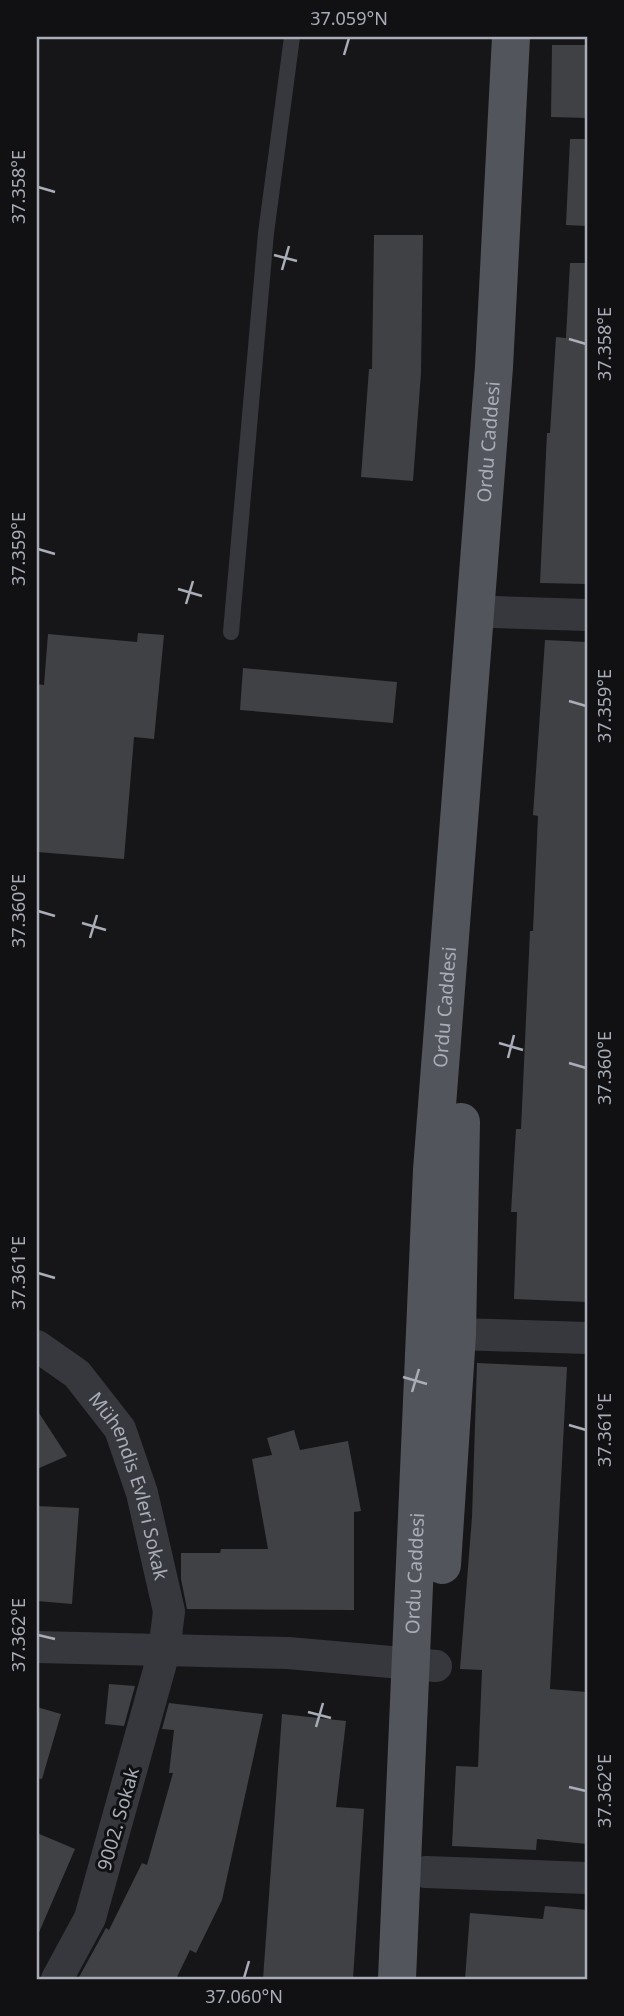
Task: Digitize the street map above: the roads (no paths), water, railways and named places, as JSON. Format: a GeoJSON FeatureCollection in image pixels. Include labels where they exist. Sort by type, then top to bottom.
{"type":"FeatureCollection","features":[{"type":"Feature","properties":{"kind":"main road","name":"Ordu Caddesi"},"geometry":{"type":"LineString","coordinates":[[419,1979],[426,1872],[424,1666],[432,1170],[494,367],[511,37]]}},
{"type":"Feature","properties":{"kind":"main road","name":"Ordu Caddesi"},"geometry":{"type":"LineString","coordinates":[[397,1979],[424,1666],[457,1334],[459,1159],[530,37]]}},
{"type":"Feature","properties":{"kind":"street"},"geometry":{"type":"LineString","coordinates":[[494,612],[587,615]]}},
{"type":"Feature","properties":{"kind":"street"},"geometry":{"type":"LineString","coordinates":[[457,1334],[587,1338]]}},
{"type":"Feature","properties":{"kind":"street","name":"Mühendis Evleri Sokak"},"geometry":{"type":"LineString","coordinates":[[37,1346],[77,1374],[120,1429],[142,1493],[169,1611],[164,1652]]}},
{"type":"Feature","properties":{"kind":"street"},"geometry":{"type":"LineString","coordinates":[[37,1647],[288,1653],[424,1666]]}},
{"type":"Feature","properties":{"kind":"street","name":"9002. Sokak"},"geometry":{"type":"LineString","coordinates":[[57,1979],[90,1918],[164,1652]]}},
{"type":"Feature","properties":{"kind":"street"},"geometry":{"type":"LineString","coordinates":[[426,1872],[587,1878]]}},
{"type":"Feature","properties":{"kind":"lane"},"geometry":{"type":"LineString","coordinates":[[231,632],[266,233],[292,37]]}}]}
